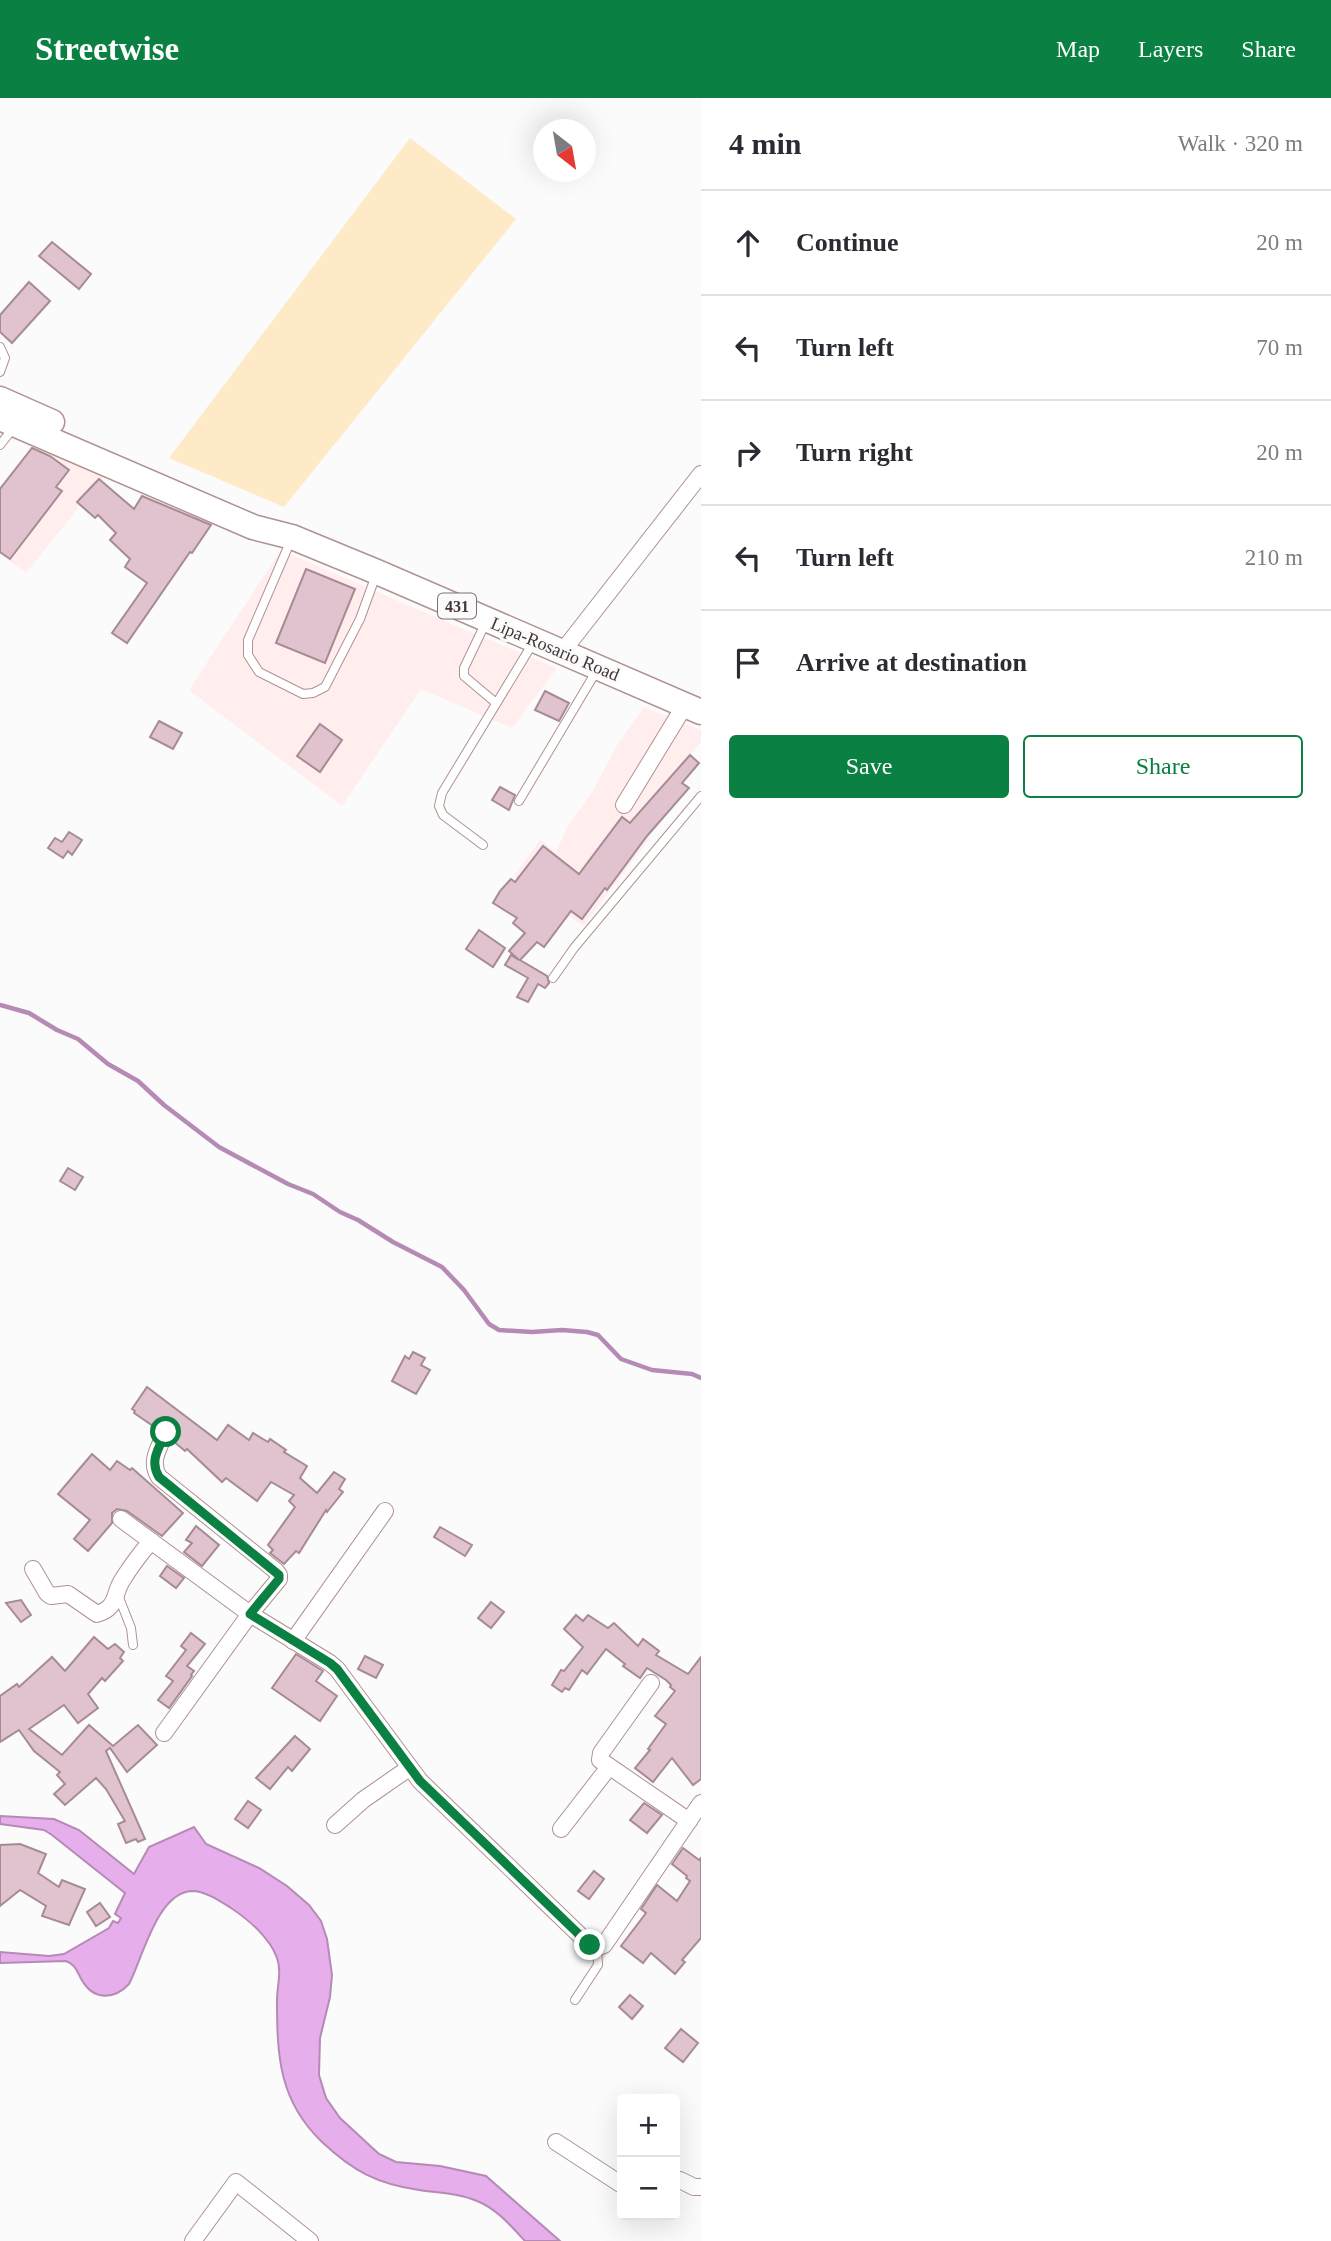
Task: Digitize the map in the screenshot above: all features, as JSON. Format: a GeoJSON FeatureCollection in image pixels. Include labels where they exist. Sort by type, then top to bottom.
{"type":"FeatureCollection","features":[{"type":"Feature","properties":{"kind":"main road","name":"Lipa-Rosario Road"},"geometry":{"type":"LineString","coordinates":[[0,399],[262,514],[292,537]]}},
{"type":"Feature","properties":{"kind":"main road","name":"Lipa-Rosario Road"},"geometry":{"type":"LineString","coordinates":[[8,421],[253,527],[292,537],[377,572],[693,709]]}},
{"type":"Feature","properties":{"kind":"street"},"geometry":{"type":"LineString","coordinates":[[562,652],[701,474]]}},
{"type":"Feature","properties":{"kind":"street"},"geometry":{"type":"LineString","coordinates":[[624,805],[693,709]]}},
{"type":"Feature","properties":{"kind":"street"},"geometry":{"type":"LineString","coordinates":[[164,1733],[250,1614],[279,1579],[279,1575],[159,1477],[153,1460],[166,1432]]}},
{"type":"Feature","properties":{"kind":"street"},"geometry":{"type":"LineString","coordinates":[[293,1641],[385,1511]]}},
{"type":"Feature","properties":{"kind":"street"},"geometry":{"type":"LineString","coordinates":[[121,1520],[250,1614],[337,1669],[409,1768],[590,1945],[597,1948],[604,1945],[701,1803]]}},
{"type":"Feature","properties":{"kind":"street"},"geometry":{"type":"LineString","coordinates":[[33,1569],[47,1593],[68,1594],[97,1614],[105,1611],[118,1595],[120,1582],[151,1541]]}},
{"type":"Feature","properties":{"kind":"street"},"geometry":{"type":"LineString","coordinates":[[651,1683],[601,1753],[600,1760],[689,1821]]}},
{"type":"Feature","properties":{"kind":"street"},"geometry":{"type":"LineString","coordinates":[[335,1825],[363,1800],[409,1768]]}},
{"type":"Feature","properties":{"kind":"street"},"geometry":{"type":"LineString","coordinates":[[561,1829],[609,1768]]}},
{"type":"Feature","properties":{"kind":"street"},"geometry":{"type":"LineString","coordinates":[[556,2142],[617,2182]]}},
{"type":"Feature","properties":{"kind":"street"},"geometry":{"type":"LineString","coordinates":[[680,2180],[694,2187],[701,2186]]}},
{"type":"Feature","properties":{"kind":"street"},"geometry":{"type":"LineString","coordinates":[[193,2241],[236,2182],[310,2241]]}},
{"type":"Feature","properties":{"kind":"lane"},"geometry":{"type":"LineString","coordinates":[[0,347],[5,358],[0,372]]}},
{"type":"Feature","properties":{"kind":"lane"},"geometry":{"type":"LineString","coordinates":[[0,445],[8,421]]}},
{"type":"Feature","properties":{"kind":"lane"},"geometry":{"type":"LineString","coordinates":[[292,537],[248,640],[248,655],[259,671],[303,694],[325,687],[360,619],[377,572]]}},
{"type":"Feature","properties":{"kind":"lane"},"geometry":{"type":"LineString","coordinates":[[487,619],[464,668],[464,676],[496,703]]}},
{"type":"Feature","properties":{"kind":"lane"},"geometry":{"type":"LineString","coordinates":[[483,845],[443,815],[439,806],[442,793],[535,640]]}},
{"type":"Feature","properties":{"kind":"lane"},"geometry":{"type":"LineString","coordinates":[[519,801],[598,667]]}},
{"type":"Feature","properties":{"kind":"lane"},"geometry":{"type":"LineString","coordinates":[[553,978],[582,939],[701,796]]}},
{"type":"Feature","properties":{"kind":"lane"},"geometry":{"type":"LineString","coordinates":[[118,1595],[131,1628],[133,1645]]}},
{"type":"Feature","properties":{"kind":"lane"},"geometry":{"type":"LineString","coordinates":[[575,2000],[598,1965],[597,1948]]}},
{"type":"Feature","properties":{"kind":"shaded area"},"geometry":{"type":"Polygon","coordinates":[[[410,138],[516,219],[284,507],[169,458],[410,138]]]}},
{"type":"Feature","properties":{"kind":"shaded area"},"geometry":{"type":"Polygon","coordinates":[[[55,450],[107,472],[26,573],[0,554],[0,522],[55,450]]]}},
{"type":"Feature","properties":{"kind":"shaded area"},"geometry":{"type":"Polygon","coordinates":[[[281,550],[557,668],[512,728],[421,689],[342,806],[189,690],[281,550]]]}},
{"type":"Feature","properties":{"kind":"shaded area"},"geometry":{"type":"Polygon","coordinates":[[[644,707],[701,730],[701,742],[630,821],[650,838],[583,926],[514,876],[540,840],[556,852],[568,826],[593,791],[616,747],[644,707]]]}},
{"type":"Feature","properties":{"kind":"shaded area"},"geometry":{"type":"Polygon","coordinates":[[[0,1816],[54,1819],[79,1830],[134,1874],[149,1847],[194,1827],[206,1844],[259,1868],[287,1886],[309,1905],[321,1921],[327,1939],[332,1975],[330,1997],[320,2038],[319,2075],[326,2098],[340,2118],[379,2154],[396,2162],[440,2166],[486,2176],[560,2241],[525,2241],[503,2218],[484,2204],[470,2198],[378,2180],[344,2161],[322,2142],[297,2110],[283,2077],[277,2020],[279,1968],[274,1951],[251,1923],[212,1897],[192,1891],[180,1894],[169,1903],[152,1929],[129,1984],[118,1993],[105,1996],[93,1992],[83,1982],[75,1967],[66,1961],[0,1963],[0,1952],[49,1956],[64,1954],[109,1928],[113,1921],[118,1923],[121,1918],[115,1914],[125,1893],[44,1830],[0,1824],[0,1816]]]}},
{"type":"Feature","properties":{"kind":"building"},"geometry":{"type":"Polygon","coordinates":[[[52,242],[91,274],[79,289],[39,256],[52,242]]]}},
{"type":"Feature","properties":{"kind":"building"},"geometry":{"type":"Polygon","coordinates":[[[29,282],[50,301],[12,343],[0,332],[0,315],[29,282]]]}},
{"type":"Feature","properties":{"kind":"building"},"geometry":{"type":"Polygon","coordinates":[[[32,448],[50,456],[69,470],[56,487],[62,491],[10,559],[0,552],[0,489],[32,448]]]}},
{"type":"Feature","properties":{"kind":"building"},"geometry":{"type":"Polygon","coordinates":[[[99,479],[134,509],[142,496],[211,525],[127,643],[112,633],[147,583],[125,567],[130,559],[110,540],[116,533],[98,515],[95,518],[77,502],[99,479]]]}},
{"type":"Feature","properties":{"kind":"building"},"geometry":{"type":"Polygon","coordinates":[[[306,569],[355,589],[325,663],[276,643],[306,569]]]}},
{"type":"Feature","properties":{"kind":"building"},"geometry":{"type":"Polygon","coordinates":[[[545,691],[569,703],[559,721],[535,710],[545,691]]]}},
{"type":"Feature","properties":{"kind":"building"},"geometry":{"type":"Polygon","coordinates":[[[159,721],[182,733],[173,749],[150,737],[159,721]]]}},
{"type":"Feature","properties":{"kind":"building"},"geometry":{"type":"Polygon","coordinates":[[[320,724],[342,740],[320,772],[297,756],[320,724]]]}},
{"type":"Feature","properties":{"kind":"building"},"geometry":{"type":"Polygon","coordinates":[[[690,755],[699,763],[682,783],[689,788],[647,836],[607,890],[605,888],[582,919],[571,911],[544,947],[537,942],[520,960],[547,976],[549,983],[545,988],[538,984],[528,1002],[517,997],[528,978],[505,965],[511,955],[519,960],[509,951],[525,933],[513,923],[517,918],[493,903],[500,891],[511,879],[515,882],[543,846],[579,874],[622,817],[630,823],[690,755]]]}},
{"type":"Feature","properties":{"kind":"building"},"geometry":{"type":"Polygon","coordinates":[[[500,787],[515,795],[509,810],[492,800],[500,787]]]}},
{"type":"Feature","properties":{"kind":"building"},"geometry":{"type":"Polygon","coordinates":[[[69,832],[82,840],[72,855],[68,851],[63,858],[48,848],[55,838],[62,842],[69,832]]]}},
{"type":"Feature","properties":{"kind":"building"},"geometry":{"type":"Polygon","coordinates":[[[479,930],[505,948],[493,967],[466,949],[479,930]]]}},
{"type":"Feature","properties":{"kind":"building"},"geometry":{"type":"Polygon","coordinates":[[[68,1168],[83,1177],[75,1190],[60,1181],[68,1168]]]}},
{"type":"Feature","properties":{"kind":"building"},"geometry":{"type":"Polygon","coordinates":[[[413,1352],[425,1358],[421,1365],[430,1370],[416,1394],[392,1381],[405,1356],[409,1359],[413,1352]]]}},
{"type":"Feature","properties":{"kind":"building"},"geometry":{"type":"Polygon","coordinates":[[[147,1387],[217,1440],[228,1425],[249,1440],[253,1433],[268,1442],[270,1439],[286,1450],[284,1452],[307,1466],[300,1478],[317,1493],[334,1472],[345,1479],[339,1489],[343,1492],[327,1512],[326,1510],[299,1553],[296,1551],[284,1564],[270,1553],[273,1550],[268,1545],[295,1507],[289,1501],[294,1495],[271,1482],[257,1501],[226,1478],[222,1482],[187,1449],[185,1451],[173,1441],[176,1430],[171,1423],[164,1422],[156,1428],[134,1413],[132,1409],[147,1387]]]}},
{"type":"Feature","properties":{"kind":"building"},"geometry":{"type":"Polygon","coordinates":[[[92,1454],[110,1470],[117,1461],[130,1470],[132,1468],[183,1513],[162,1536],[127,1511],[117,1509],[112,1513],[112,1523],[88,1551],[74,1539],[90,1520],[58,1494],[92,1454]]]}},
{"type":"Feature","properties":{"kind":"building"},"geometry":{"type":"Polygon","coordinates":[[[196,1526],[219,1545],[202,1566],[184,1552],[192,1543],[186,1540],[196,1526]]]}},
{"type":"Feature","properties":{"kind":"building"},"geometry":{"type":"Polygon","coordinates":[[[440,1527],[472,1545],[465,1556],[434,1537],[440,1527]]]}},
{"type":"Feature","properties":{"kind":"building"},"geometry":{"type":"Polygon","coordinates":[[[167,1566],[184,1578],[176,1588],[160,1576],[167,1566]]]}},
{"type":"Feature","properties":{"kind":"building"},"geometry":{"type":"Polygon","coordinates":[[[21,1600],[31,1615],[21,1622],[6,1603],[21,1600]]]}},
{"type":"Feature","properties":{"kind":"building"},"geometry":{"type":"Polygon","coordinates":[[[491,1602],[504,1612],[491,1628],[478,1618],[491,1602]]]}},
{"type":"Feature","properties":{"kind":"building"},"geometry":{"type":"Polygon","coordinates":[[[576,1615],[583,1621],[588,1615],[608,1628],[614,1623],[638,1646],[643,1639],[659,1651],[656,1655],[688,1674],[701,1657],[701,1779],[693,1785],[672,1758],[653,1782],[635,1768],[666,1724],[655,1716],[675,1691],[666,1680],[647,1668],[640,1678],[606,1649],[587,1674],[582,1670],[569,1690],[565,1688],[562,1692],[552,1685],[561,1670],[564,1671],[583,1647],[564,1629],[576,1615]]]}},
{"type":"Feature","properties":{"kind":"building"},"geometry":{"type":"Polygon","coordinates":[[[191,1633],[205,1644],[187,1666],[194,1671],[192,1676],[169,1708],[158,1700],[173,1681],[166,1676],[186,1650],[181,1646],[191,1633]]]}},
{"type":"Feature","properties":{"kind":"building"},"geometry":{"type":"Polygon","coordinates":[[[94,1637],[108,1649],[115,1644],[124,1652],[120,1658],[123,1661],[105,1681],[102,1678],[88,1694],[98,1708],[78,1723],[64,1705],[29,1729],[62,1755],[89,1725],[113,1746],[138,1725],[157,1745],[127,1772],[110,1748],[106,1751],[145,1839],[138,1842],[136,1839],[126,1843],[118,1824],[125,1821],[106,1789],[96,1778],[65,1805],[54,1794],[65,1784],[57,1775],[60,1772],[34,1751],[19,1730],[0,1742],[0,1696],[17,1684],[19,1687],[52,1657],[65,1671],[94,1637]]]}},
{"type":"Feature","properties":{"kind":"building"},"geometry":{"type":"Polygon","coordinates":[[[296,1654],[323,1671],[316,1681],[337,1696],[320,1721],[272,1688],[296,1654]]]}},
{"type":"Feature","properties":{"kind":"building"},"geometry":{"type":"Polygon","coordinates":[[[365,1656],[383,1665],[376,1678],[358,1669],[365,1656]]]}},
{"type":"Feature","properties":{"kind":"building"},"geometry":{"type":"Polygon","coordinates":[[[295,1736],[310,1749],[292,1771],[288,1767],[270,1789],[256,1778],[295,1736]]]}},
{"type":"Feature","properties":{"kind":"building"},"geometry":{"type":"Polygon","coordinates":[[[248,1801],[261,1810],[248,1828],[235,1819],[248,1801]]]}},
{"type":"Feature","properties":{"kind":"building"},"geometry":{"type":"Polygon","coordinates":[[[644,1803],[662,1815],[647,1833],[630,1820],[644,1803]]]}},
{"type":"Feature","properties":{"kind":"building"},"geometry":{"type":"Polygon","coordinates":[[[20,1844],[46,1854],[38,1873],[59,1887],[62,1880],[85,1889],[69,1925],[42,1916],[46,1906],[20,1890],[0,1906],[0,1845],[20,1844]]]}},
{"type":"Feature","properties":{"kind":"building"},"geometry":{"type":"Polygon","coordinates":[[[683,1848],[699,1860],[701,1858],[701,1938],[682,1960],[685,1962],[675,1974],[651,1953],[643,1963],[621,1946],[646,1913],[641,1909],[657,1885],[677,1901],[690,1881],[672,1864],[683,1848]]]}},
{"type":"Feature","properties":{"kind":"building"},"geometry":{"type":"Polygon","coordinates":[[[594,1871],[604,1879],[589,1899],[578,1891],[594,1871]]]}},
{"type":"Feature","properties":{"kind":"building"},"geometry":{"type":"Polygon","coordinates":[[[100,1903],[110,1917],[96,1926],[87,1912],[100,1903]]]}},
{"type":"Feature","properties":{"kind":"building"},"geometry":{"type":"Polygon","coordinates":[[[630,1995],[643,2006],[632,2019],[619,2007],[630,1995]]]}},
{"type":"Feature","properties":{"kind":"building"},"geometry":{"type":"Polygon","coordinates":[[[681,2029],[698,2043],[683,2062],[665,2048],[681,2029]]]}},
{"type":"Feature","properties":{"kind":"waterway"},"geometry":{"type":"LineString","coordinates":[[0,1005],[29,1013],[78,1039],[108,1064],[138,1081],[164,1105],[219,1147],[288,1184],[313,1194],[393,1242],[442,1267],[464,1290],[489,1324],[499,1330],[587,1332],[598,1335],[621,1359],[652,1370],[692,1374],[701,1378]]}},
{"type":"Feature","properties":{"kind":"route"},"geometry":{"type":"LineString","coordinates":[[166,1432],[153,1460],[159,1477],[279,1575],[279,1579],[250,1614],[337,1669],[420,1781],[590,1945]]}}]}
